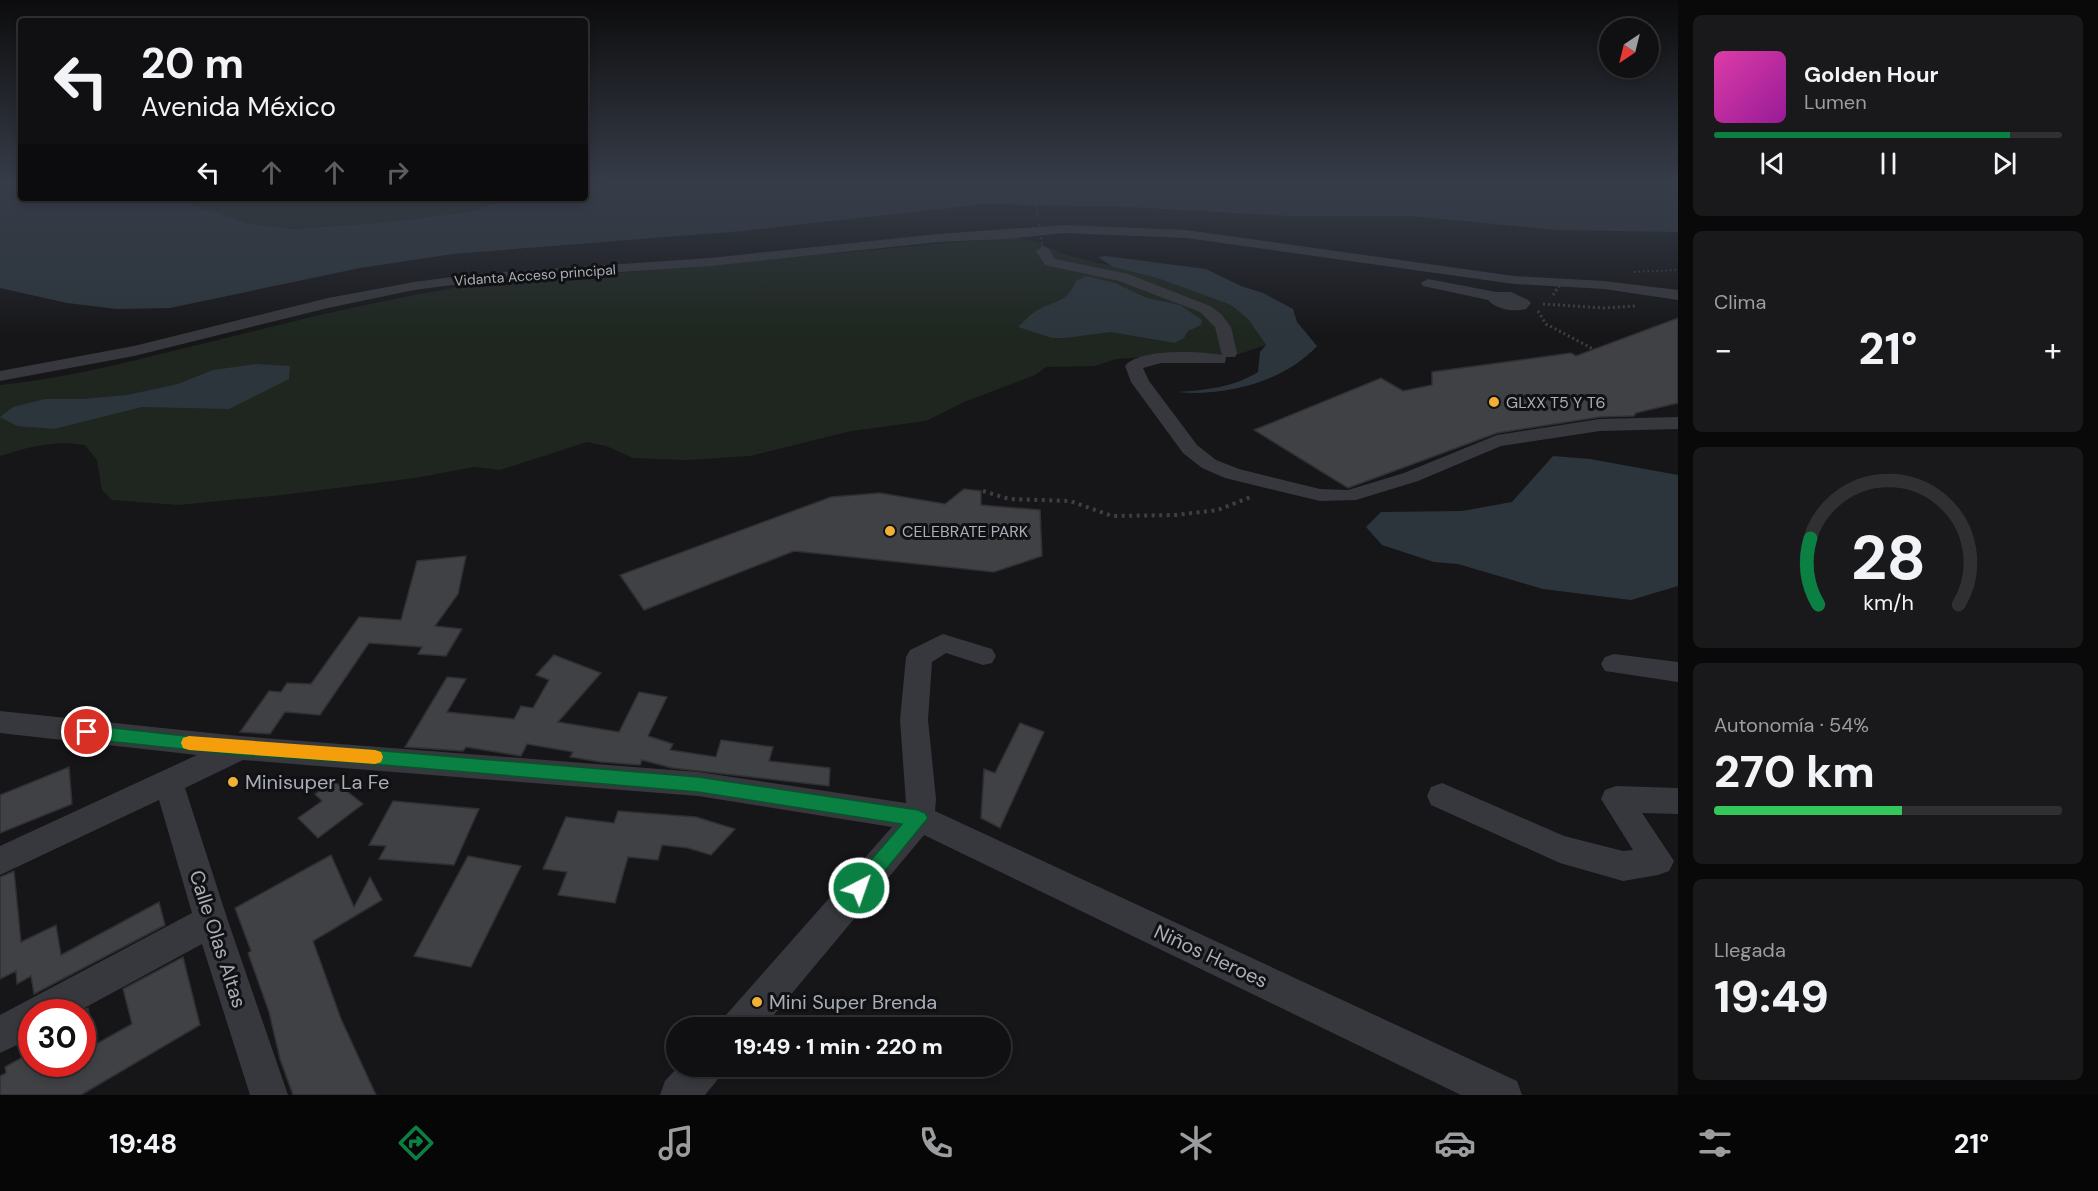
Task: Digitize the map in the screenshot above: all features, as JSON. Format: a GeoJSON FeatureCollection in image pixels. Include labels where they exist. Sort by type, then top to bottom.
{"type":"FeatureCollection","features":[{"type":"Feature","properties":{"kind":"street","name":"Vidanta Acceso principal"},"geometry":{"type":"LineString","coordinates":[[0,376],[134,351],[328,303],[414,286],[475,278],[711,262],[955,236],[1015,234]]}},
{"type":"Feature","properties":{"kind":"street","name":"Vidanta Acceso principal"},"geometry":{"type":"LineString","coordinates":[[1187,234],[1514,280],[1604,285],[1678,295]]}},
{"type":"Feature","properties":{"kind":"street"},"geometry":{"type":"LineString","coordinates":[[1026,242],[1032,237],[1154,240],[1509,288],[1678,302]]}},
{"type":"Feature","properties":{"kind":"street"},"geometry":{"type":"LineString","coordinates":[[1042,251],[1050,262],[1123,277],[1217,315],[1227,332],[1224,356],[1150,359],[1138,361],[1134,366],[1140,382],[1190,449],[1217,467],[1275,485],[1320,495],[1349,496],[1411,477],[1497,441],[1600,424],[1678,423]]}},
{"type":"Feature","properties":{"kind":"street"},"geometry":{"type":"LineString","coordinates":[[1336,263],[1367,274],[1440,285],[1496,297]]}},
{"type":"Feature","properties":{"kind":"street"},"geometry":{"type":"LineString","coordinates":[[748,1017],[918,818],[921,799],[914,720],[919,657],[943,642],[983,656]]}},
{"type":"Feature","properties":{"kind":"street"},"geometry":{"type":"LineString","coordinates":[[1614,664],[1678,672]]}},
{"type":"Feature","properties":{"kind":"street","name":"Niños Heroes"},"geometry":{"type":"LineString","coordinates":[[0,723],[239,748],[698,784],[918,818],[1503,1095]]}},
{"type":"Feature","properties":{"kind":"street"},"geometry":{"type":"LineString","coordinates":[[0,861],[239,748]]}},
{"type":"Feature","properties":{"kind":"street","name":"Calle Olas Altas"},"geometry":{"type":"LineString","coordinates":[[168,782],[269,1095]]}},
{"type":"Feature","properties":{"kind":"street"},"geometry":{"type":"LineString","coordinates":[[1442,796],[1560,849],[1623,866],[1658,861],[1616,799],[1678,801]]}},
{"type":"Feature","properties":{"kind":"street"},"geometry":{"type":"LineString","coordinates":[[66,999],[211,921]]}},
{"type":"Feature","properties":{"kind":"street"},"geometry":{"type":"LineString","coordinates":[[0,1035],[18,1025]]}},
{"type":"Feature","properties":{"kind":"street"},"geometry":{"type":"LineString","coordinates":[[680,1095],[696,1077]]}},
{"type":"Feature","properties":{"kind":"path"},"geometry":{"type":"LineString","coordinates":[[1040,234],[1042,251]]}},
{"type":"Feature","properties":{"kind":"path"},"geometry":{"type":"LineString","coordinates":[[1570,282],[1561,285],[1537,313],[1546,324],[1595,350]]}},
{"type":"Feature","properties":{"kind":"path"},"geometry":{"type":"LineString","coordinates":[[1543,304],[1604,308],[1636,306]]}},
{"type":"Feature","properties":{"kind":"path"},"geometry":{"type":"LineString","coordinates":[[983,491],[1009,499],[1070,501],[1112,516],[1176,515],[1218,510],[1239,503],[1275,485]]}},
{"type":"Feature","properties":{"kind":"shaded area"},"geometry":{"type":"Polygon","coordinates":[[[0,234],[703,234],[453,254],[360,268],[170,308],[117,309],[67,303],[0,288],[0,234]]]}},
{"type":"Feature","properties":{"kind":"shaded area"},"geometry":{"type":"Polygon","coordinates":[[[1016,237],[1037,242],[1063,254],[1157,278],[1231,305],[1248,319],[1266,345],[1230,357],[1175,355],[1116,359],[1095,366],[1046,367],[1035,375],[964,402],[926,421],[851,431],[750,456],[686,460],[633,458],[606,446],[587,442],[500,470],[474,467],[415,478],[282,495],[178,505],[112,500],[102,490],[97,460],[85,445],[52,444],[0,456],[0,385],[54,378],[107,367],[363,306],[453,288],[1016,237]]]}},
{"type":"Feature","properties":{"kind":"shaded area"},"geometry":{"type":"Polygon","coordinates":[[[1106,256],[1206,269],[1241,286],[1263,293],[1293,309],[1297,322],[1317,346],[1289,369],[1254,384],[1215,392],[1178,392],[1220,387],[1249,377],[1258,372],[1260,352],[1266,345],[1248,319],[1231,305],[1157,278],[1113,267],[1098,257],[1106,256]]]}},
{"type":"Feature","properties":{"kind":"shaded area"},"geometry":{"type":"Polygon","coordinates":[[[1086,276],[1115,283],[1147,298],[1180,305],[1202,320],[1201,325],[1188,331],[1184,338],[1175,343],[1111,332],[1052,338],[1018,327],[1031,314],[1064,298],[1076,281],[1086,276]]]}},
{"type":"Feature","properties":{"kind":"shaded area"},"geometry":{"type":"Polygon","coordinates":[[[256,364],[290,366],[289,379],[229,409],[142,407],[54,429],[17,426],[0,417],[13,407],[45,399],[83,399],[127,395],[178,384],[213,370],[256,364]]]}},
{"type":"Feature","properties":{"kind":"shaded area"},"geometry":{"type":"Polygon","coordinates":[[[1553,456],[1590,459],[1678,475],[1678,586],[1631,600],[1543,589],[1458,564],[1434,562],[1382,545],[1366,527],[1381,512],[1462,511],[1512,502],[1553,456]]]}},
{"type":"Feature","properties":{"kind":"building","name":"GLXX T5 Y T6"},"geometry":{"type":"Polygon","coordinates":[[[1678,318],[1678,403],[1636,413],[1634,416],[1600,417],[1497,433],[1348,488],[1254,430],[1381,378],[1403,391],[1432,385],[1432,372],[1571,353],[1576,356],[1678,318]]]}},
{"type":"Feature","properties":{"kind":"building","name":"CELEBRATE PARK"},"geometry":{"type":"Polygon","coordinates":[[[964,489],[981,491],[981,505],[1040,510],[1042,556],[994,572],[794,551],[644,610],[620,575],[831,497],[880,493],[945,504],[964,489]]]}},
{"type":"Feature","properties":{"kind":"building"},"geometry":{"type":"Polygon","coordinates":[[[466,556],[458,594],[435,626],[462,629],[446,656],[418,654],[422,647],[369,643],[320,715],[285,712],[270,734],[240,732],[269,691],[281,692],[287,683],[311,684],[359,617],[401,620],[417,561],[466,556]]]}},
{"type":"Feature","properties":{"kind":"building"},"geometry":{"type":"Polygon","coordinates":[[[554,655],[601,673],[558,722],[619,732],[639,692],[667,697],[648,736],[673,744],[670,750],[716,757],[721,740],[773,747],[769,761],[830,768],[829,786],[672,768],[642,760],[640,765],[601,762],[570,757],[573,752],[527,744],[521,756],[466,747],[463,751],[405,747],[447,677],[466,679],[447,712],[514,719],[521,706],[533,708],[549,680],[536,675],[554,655]]]}},
{"type":"Feature","properties":{"kind":"building"},"geometry":{"type":"Polygon","coordinates":[[[1020,723],[1044,732],[1000,828],[981,818],[984,769],[995,773],[1020,723]]]}},
{"type":"Feature","properties":{"kind":"building"},"geometry":{"type":"Polygon","coordinates":[[[69,767],[72,804],[0,833],[0,795],[69,767]]]}},
{"type":"Feature","properties":{"kind":"building"},"geometry":{"type":"Polygon","coordinates":[[[334,781],[363,804],[318,838],[298,818],[322,801],[315,794],[334,781]]]}},
{"type":"Feature","properties":{"kind":"building"},"geometry":{"type":"Polygon","coordinates":[[[393,801],[479,809],[454,865],[379,859],[386,846],[369,845],[393,801]]]}},
{"type":"Feature","properties":{"kind":"building"},"geometry":{"type":"Polygon","coordinates":[[[618,811],[696,817],[735,829],[711,855],[688,848],[662,845],[658,860],[628,857],[615,903],[558,895],[567,872],[543,869],[566,817],[614,823],[618,811]]]}},
{"type":"Feature","properties":{"kind":"building"},"geometry":{"type":"Polygon","coordinates":[[[331,855],[354,907],[370,877],[382,900],[313,941],[341,1019],[376,1095],[293,1095],[280,1059],[269,1012],[248,953],[251,951],[235,908],[331,855]]]}},
{"type":"Feature","properties":{"kind":"building"},"geometry":{"type":"Polygon","coordinates":[[[468,856],[521,866],[471,967],[414,956],[468,856]]]}},
{"type":"Feature","properties":{"kind":"building"},"geometry":{"type":"Polygon","coordinates":[[[14,871],[21,942],[56,925],[61,955],[159,902],[165,925],[34,994],[31,976],[17,984],[16,971],[0,979],[0,877],[14,871]]]}},
{"type":"Feature","properties":{"kind":"building"},"geometry":{"type":"Polygon","coordinates":[[[183,957],[200,1025],[81,1095],[0,1095],[0,1076],[6,1073],[5,1067],[18,1060],[18,1077],[96,1077],[96,1044],[132,1024],[123,989],[183,957]]]}},
{"type":"Feature","properties":{"kind":"slow traffic"},"geometry":{"type":"LineString","coordinates":[[189,743],[375,757]]}},
{"type":"Feature","properties":{"kind":"place","name":"GLXX T5 Y T6"},"geometry":{"type":"Point","coordinates":[1494,402]}},
{"type":"Feature","properties":{"kind":"place","name":"CELEBRATE PARK"},"geometry":{"type":"Point","coordinates":[890,531]}},
{"type":"Feature","properties":{"kind":"place","name":"Minisuper La Fe"},"geometry":{"type":"Point","coordinates":[233,782]}},
{"type":"Feature","properties":{"kind":"place","name":"Mini Super Brenda"},"geometry":{"type":"Point","coordinates":[757,1002]}},
{"type":"Feature","properties":{"kind":"route"},"geometry":{"type":"LineString","coordinates":[[87,732],[239,748],[698,784],[918,818],[859,888]]}}]}
